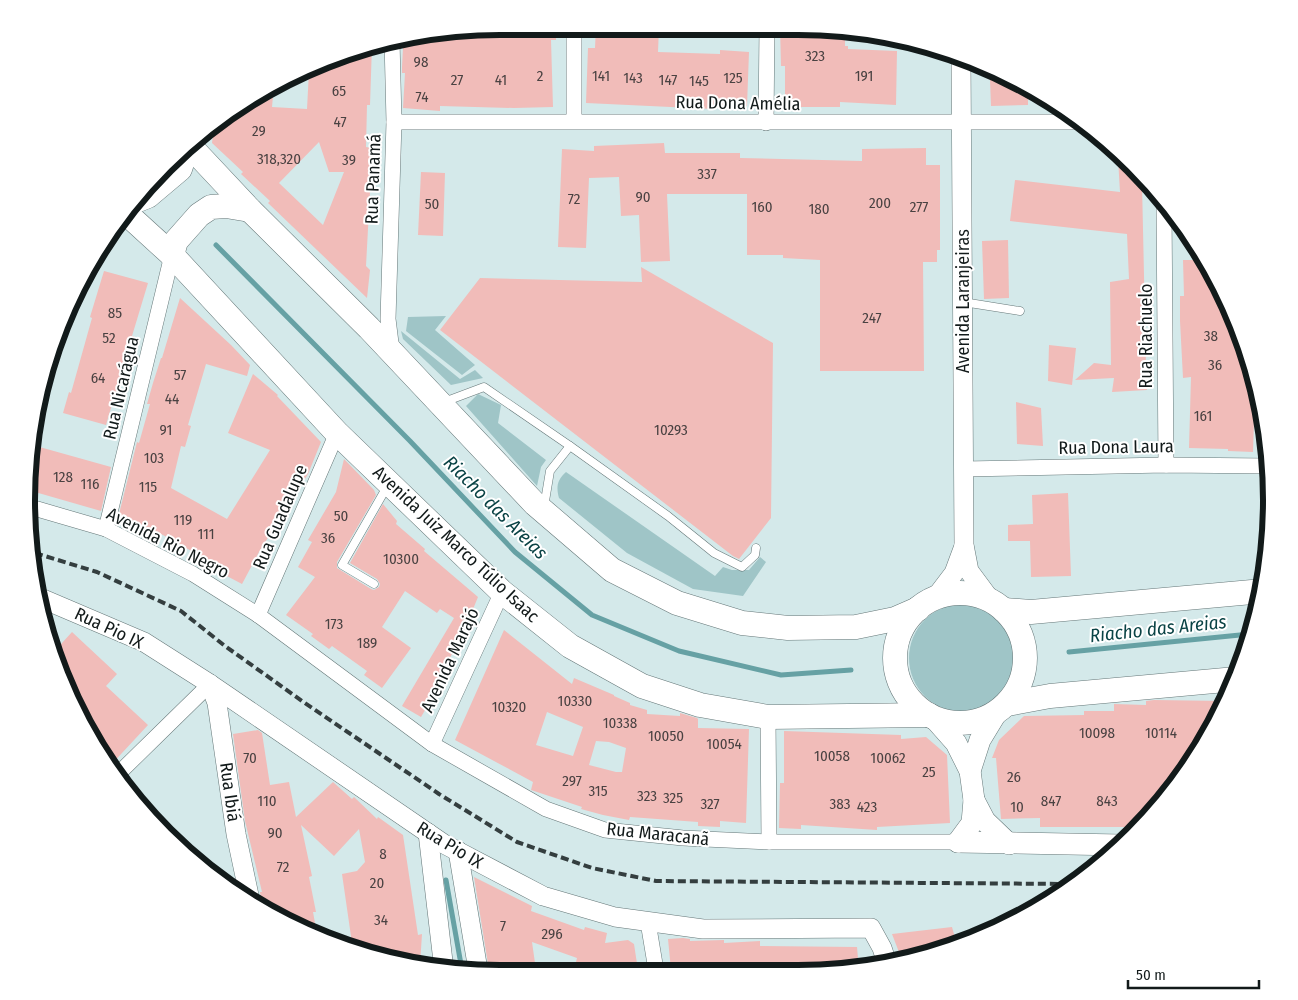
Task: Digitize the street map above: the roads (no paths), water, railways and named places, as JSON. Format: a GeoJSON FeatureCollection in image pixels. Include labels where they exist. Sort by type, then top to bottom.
{"type":"FeatureCollection","features":[{"type":"Feature","properties":{"kind":"main road"},"geometry":{"type":"LineString","coordinates":[[192,151],[250,210],[378,324],[392,353],[543,511],[612,570],[676,603],[742,623],[788,628],[856,626],[895,619],[926,604],[954,594],[974,594],[998,606],[1031,612],[1254,592]]}},
{"type":"Feature","properties":{"kind":"main road"},"geometry":{"type":"LineString","coordinates":[[147,196],[180,169],[184,158]]}},
{"type":"Feature","properties":{"kind":"main road"},"geometry":{"type":"LineString","coordinates":[[172,255],[176,240],[199,215],[211,208],[226,206],[250,210]]}},
{"type":"Feature","properties":{"kind":"main road","name":"Avenida Juiz Marco Túlio Isaac"},"geometry":{"type":"LineString","coordinates":[[131,217],[172,255],[337,433],[502,592],[570,646],[642,686],[700,705],[768,717],[931,716]]}},
{"type":"Feature","properties":{"kind":"main road"},"geometry":{"type":"LineString","coordinates":[[926,604],[904,625],[897,644],[896,664],[901,685],[912,702],[931,716],[956,743],[970,771],[974,800],[972,823],[958,842]]}},
{"type":"Feature","properties":{"kind":"main road"},"geometry":{"type":"LineString","coordinates":[[970,771],[980,740],[1002,708],[1019,688],[1025,668],[1025,648],[1018,629],[998,606]]}},
{"type":"Feature","properties":{"kind":"main road"},"geometry":{"type":"LineString","coordinates":[[931,716],[950,723],[969,723],[1002,708],[1050,696],[1227,680]]}},
{"type":"Feature","properties":{"kind":"main road"},"geometry":{"type":"LineString","coordinates":[[974,800],[984,821],[1009,844]]}},
{"type":"Feature","properties":{"kind":"main road","name":"Rua Maracanã"},"geometry":{"type":"LineString","coordinates":[[958,842],[1110,845]]}},
{"type":"Feature","properties":{"kind":"main road"},"geometry":{"type":"LineString","coordinates":[[1088,845],[1100,854]]}},
{"type":"Feature","properties":{"kind":"street"},"geometry":{"type":"LineString","coordinates":[[574,35],[574,120]]}},
{"type":"Feature","properties":{"kind":"street"},"geometry":{"type":"LineString","coordinates":[[766,35],[766,123]]}},
{"type":"Feature","properties":{"kind":"street","name":"Rua Panamá"},"geometry":{"type":"LineString","coordinates":[[378,324],[394,122],[392,48]]}},
{"type":"Feature","properties":{"kind":"street","name":"Avenida Laranjeiras"},"geometry":{"type":"LineString","coordinates":[[961,65],[964,545],[969,571],[998,606]]}},
{"type":"Feature","properties":{"kind":"street","name":"Rua Dona Amélia"},"geometry":{"type":"LineString","coordinates":[[394,122],[574,120],[766,123],[1068,122]]}},
{"type":"Feature","properties":{"kind":"street","name":"Rua Riachuelo"},"geometry":{"type":"LineString","coordinates":[[1164,213],[1166,465]]}},
{"type":"Feature","properties":{"kind":"street","name":"Rua Nicarágua"},"geometry":{"type":"LineString","coordinates":[[106,529],[172,255]]}},
{"type":"Feature","properties":{"kind":"street","name":"Rua Guadalupe"},"geometry":{"type":"LineString","coordinates":[[258,615],[337,433]]}},
{"type":"Feature","properties":{"kind":"street","name":"Rua Dona Laura"},"geometry":{"type":"LineString","coordinates":[[964,469],[1166,465],[1262,466]]}},
{"type":"Feature","properties":{"kind":"street","name":"Avenida Rio Negro"},"geometry":{"type":"LineString","coordinates":[[35,508],[106,529],[193,574],[258,615]]}},
{"type":"Feature","properties":{"kind":"street","name":"Avenida Laranjeiras"},"geometry":{"type":"LineString","coordinates":[[926,604],[954,573],[964,545]]}},
{"type":"Feature","properties":{"kind":"street","name":"Avenida Marajó"},"geometry":{"type":"LineString","coordinates":[[432,744],[502,592]]}},
{"type":"Feature","properties":{"kind":"street","name":"Rua Pio IX"},"geometry":{"type":"LineString","coordinates":[[46,601],[144,642],[210,684],[428,833],[544,896],[615,917],[703,929],[871,928],[882,948],[884,957]]}},
{"type":"Feature","properties":{"kind":"street","name":"Rua Maracanã"},"geometry":{"type":"LineString","coordinates":[[258,615],[432,744],[546,809],[605,830],[683,838],[769,842],[958,842]]}},
{"type":"Feature","properties":{"kind":"street"},"geometry":{"type":"LineString","coordinates":[[122,770],[210,684]]}},
{"type":"Feature","properties":{"kind":"street","name":"Rua Ibiá"},"geometry":{"type":"LineString","coordinates":[[210,684],[217,703],[236,834],[247,890]]}},
{"type":"Feature","properties":{"kind":"street"},"geometry":{"type":"LineString","coordinates":[[768,717],[769,842]]}},
{"type":"Feature","properties":{"kind":"street"},"geometry":{"type":"LineString","coordinates":[[428,833],[441,961]]}},
{"type":"Feature","properties":{"kind":"street"},"geometry":{"type":"LineString","coordinates":[[458,851],[477,964]]}},
{"type":"Feature","properties":{"kind":"street"},"geometry":{"type":"LineString","coordinates":[[648,922],[655,965]]}},
{"type":"Feature","properties":{"kind":"lane"},"geometry":{"type":"LineString","coordinates":[[963,302],[1020,311]]}},
{"type":"Feature","properties":{"kind":"lane"},"geometry":{"type":"LineString","coordinates":[[440,403],[484,387],[668,516],[714,553],[742,568],[754,555],[756,548]]}},
{"type":"Feature","properties":{"kind":"lane"},"geometry":{"type":"LineString","coordinates":[[543,511],[550,471],[570,446]]}},
{"type":"Feature","properties":{"kind":"lane"},"geometry":{"type":"LineString","coordinates":[[374,584],[342,565],[389,483]]}},
{"type":"Feature","properties":{"kind":"waterway","name":"Riacho das Areias"},"geometry":{"type":"LineString","coordinates":[[216,245],[410,441],[515,552],[592,615],[679,651],[781,675],[851,670]]}},
{"type":"Feature","properties":{"kind":"waterway","name":"Riacho das Areias"},"geometry":{"type":"LineString","coordinates":[[1069,652],[1242,635]]}},
{"type":"Feature","properties":{"kind":"waterway"},"geometry":{"type":"LineString","coordinates":[[446,880],[461,963]]}},
{"type":"Feature","properties":{"kind":"railway"},"geometry":{"type":"LineString","coordinates":[[38,554],[97,572],[181,611],[225,646],[302,701],[439,794],[517,842],[592,868],[656,881],[1060,884]]}}]}
